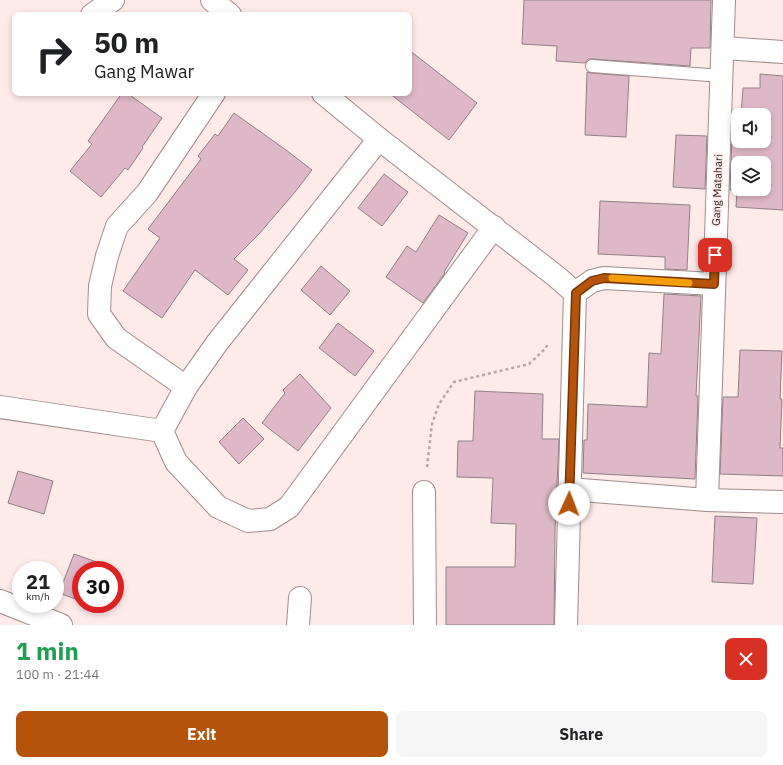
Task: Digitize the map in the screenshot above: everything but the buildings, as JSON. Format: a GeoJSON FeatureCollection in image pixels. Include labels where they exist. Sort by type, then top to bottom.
{"type":"FeatureCollection","features":[{"type":"Feature","properties":{"kind":"street"},"geometry":{"type":"LineString","coordinates":[[96,12],[113,0]]}},
{"type":"Feature","properties":{"kind":"street"},"geometry":{"type":"LineString","coordinates":[[212,0],[226,12]]}},
{"type":"Feature","properties":{"kind":"street","name":"Gang Matahari"},"geometry":{"type":"LineString","coordinates":[[707,500],[724,0]]}},
{"type":"Feature","properties":{"kind":"street"},"geometry":{"type":"LineString","coordinates":[[723,48],[783,52]]}},
{"type":"Feature","properties":{"kind":"street"},"geometry":{"type":"LineString","coordinates":[[186,387],[116,338],[99,314],[100,286],[106,256],[117,226],[147,193],[212,96]]}},
{"type":"Feature","properties":{"kind":"street"},"geometry":{"type":"LineString","coordinates":[[327,96],[379,139],[494,227],[576,293]]}},
{"type":"Feature","properties":{"kind":"street"},"geometry":{"type":"LineString","coordinates":[[162,431],[186,387],[217,343],[379,139]]}},
{"type":"Feature","properties":{"kind":"street"},"geometry":{"type":"LineString","coordinates":[[162,431],[176,462],[218,507],[248,521],[270,519],[289,507],[494,227]]}},
{"type":"Feature","properties":{"kind":"street"},"geometry":{"type":"LineString","coordinates":[[576,293],[592,281],[604,278],[714,284]]}},
{"type":"Feature","properties":{"kind":"street"},"geometry":{"type":"LineString","coordinates":[[566,625],[576,293]]}},
{"type":"Feature","properties":{"kind":"street"},"geometry":{"type":"LineString","coordinates":[[0,407],[162,431]]}},
{"type":"Feature","properties":{"kind":"street"},"geometry":{"type":"LineString","coordinates":[[569,489],[707,500],[783,502]]}},
{"type":"Feature","properties":{"kind":"street"},"geometry":{"type":"LineString","coordinates":[[424,492],[425,625]]}},
{"type":"Feature","properties":{"kind":"street"},"geometry":{"type":"LineString","coordinates":[[298,625],[300,598]]}},
{"type":"Feature","properties":{"kind":"street"},"geometry":{"type":"LineString","coordinates":[[0,600],[61,625]]}},
{"type":"Feature","properties":{"kind":"lane"},"geometry":{"type":"LineString","coordinates":[[592,66],[721,76]]}},
{"type":"Feature","properties":{"kind":"path"},"geometry":{"type":"LineString","coordinates":[[424,492],[432,424],[439,404],[454,382],[529,364],[546,348],[547,341]]}},
{"type":"Feature","properties":{"kind":"slow traffic"},"geometry":{"type":"LineString","coordinates":[[612,278],[689,283]]}},
{"type":"Feature","properties":{"kind":"route"},"geometry":{"type":"LineString","coordinates":[[569,504],[576,293],[592,281],[604,278],[714,284],[715,255]]}}]}
